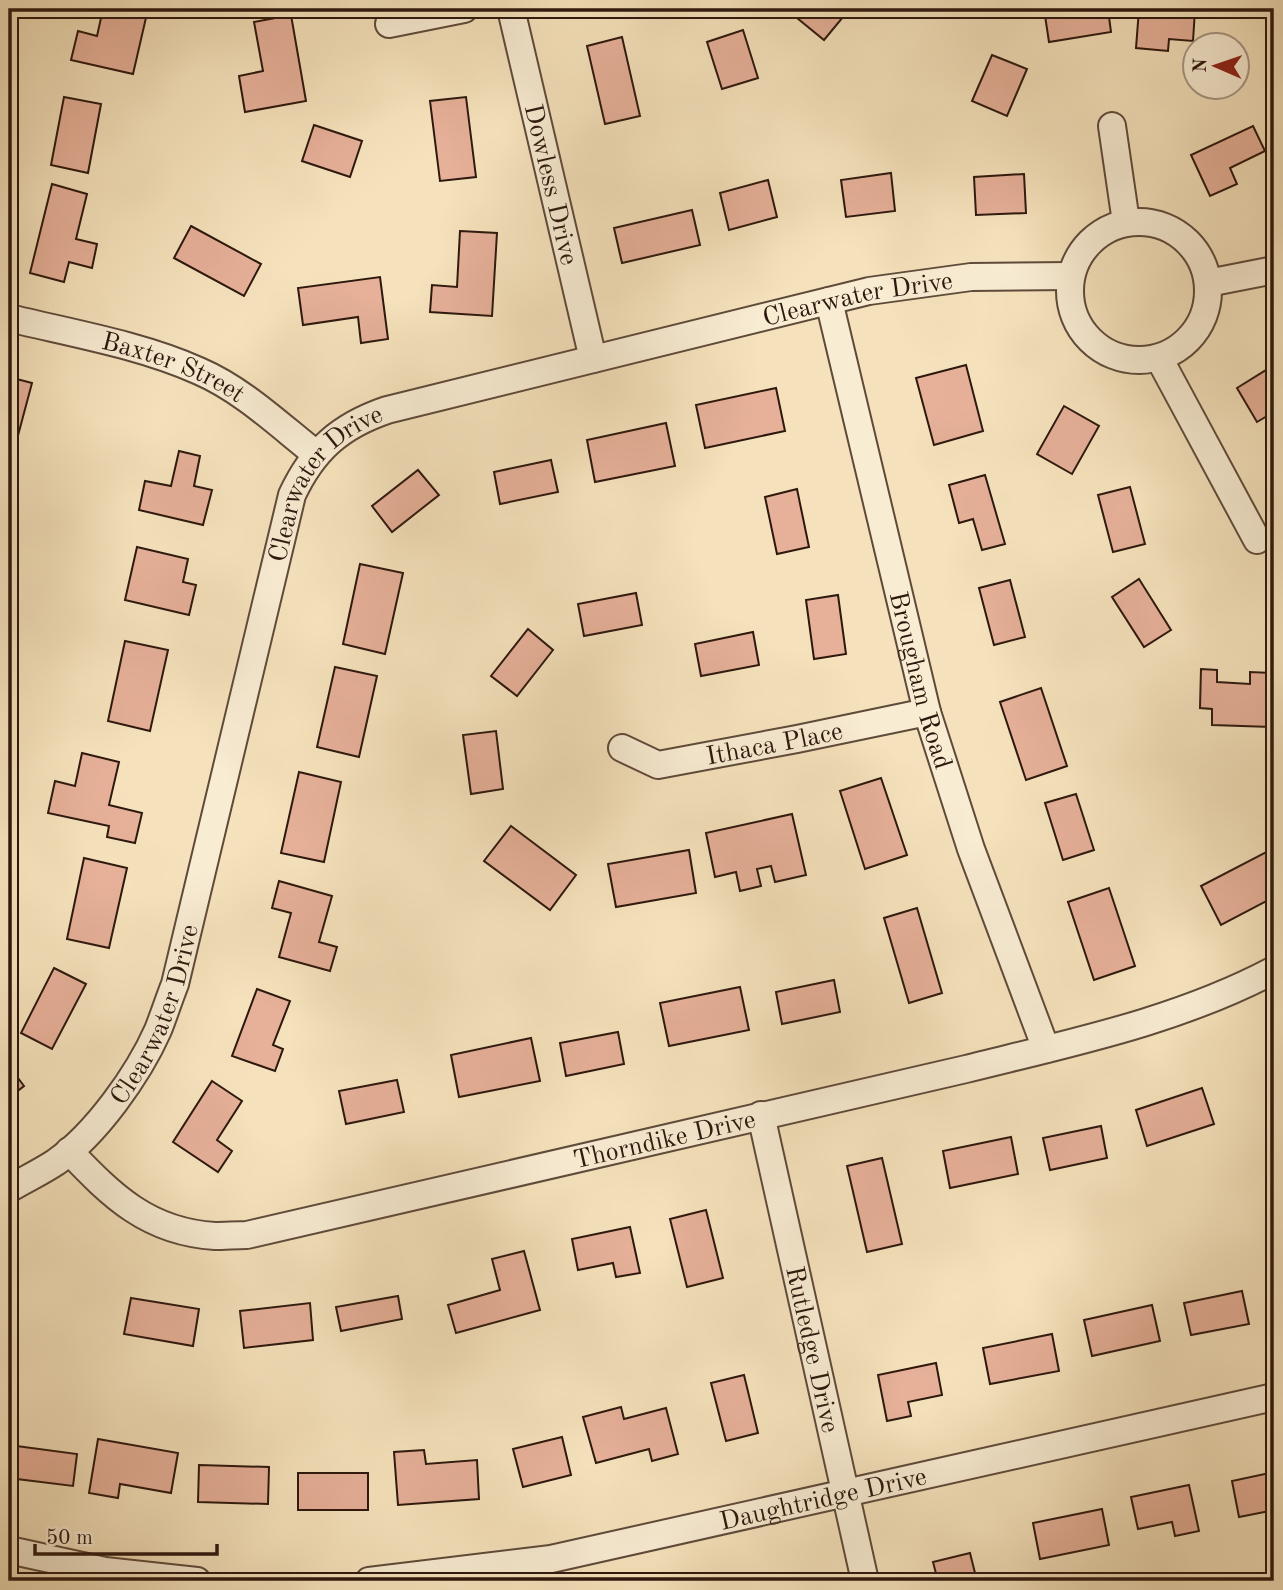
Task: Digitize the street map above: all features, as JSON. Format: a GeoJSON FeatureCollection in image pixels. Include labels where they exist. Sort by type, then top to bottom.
{"type":"FeatureCollection","features":[{"type":"Feature","properties":{"kind":"street"},"geometry":{"type":"LineString","coordinates":[[389,24],[464,9]]}},
{"type":"Feature","properties":{"kind":"street","name":"Dowless Drive"},"geometry":{"type":"LineString","coordinates":[[510,9],[593,359]]}},
{"type":"Feature","properties":{"kind":"street"},"geometry":{"type":"LineString","coordinates":[[1112,125],[1126,222]]}},
{"type":"Feature","properties":{"kind":"street"},"geometry":{"type":"LineString","coordinates":[[1143,221],[1174,230],[1197,253],[1204,267],[1208,300],[1204,315],[1186,342],[1159,358],[1135,361],[1111,355],[1091,342],[1077,323],[1069,300],[1070,276],[1078,257],[1090,241],[1107,229],[1126,222],[1143,221]]}},
{"type":"Feature","properties":{"kind":"street"},"geometry":{"type":"LineString","coordinates":[[1208,284],[1274,270]]}},
{"type":"Feature","properties":{"kind":"street","name":"Clearwater Drive"},"geometry":{"type":"LineString","coordinates":[[9,1189],[56,1162],[104,1115],[134,1075],[157,1031],[174,984],[292,495],[316,454],[338,433],[352,424],[387,410],[869,291],[971,277],[1070,276]]}},
{"type":"Feature","properties":{"kind":"street","name":"Brougham Road"},"geometry":{"type":"LineString","coordinates":[[829,301],[927,712],[971,849],[1046,1049]]}},
{"type":"Feature","properties":{"kind":"street","name":"Baxter Street"},"geometry":{"type":"LineString","coordinates":[[9,318],[154,354],[201,372],[244,397],[316,454]]}},
{"type":"Feature","properties":{"kind":"street"},"geometry":{"type":"LineString","coordinates":[[1159,358],[1257,540]]}},
{"type":"Feature","properties":{"kind":"street","name":"Ithaca Place"},"geometry":{"type":"LineString","coordinates":[[622,748],[658,765],[927,712]]}},
{"type":"Feature","properties":{"kind":"street","name":"Thorndike Drive"},"geometry":{"type":"LineString","coordinates":[[69,1151],[121,1202],[150,1219],[181,1230],[214,1236],[247,1235],[1046,1049],[1152,1021],[1217,998],[1274,970]]}},
{"type":"Feature","properties":{"kind":"street","name":"Rutledge Drive"},"geometry":{"type":"LineString","coordinates":[[761,1115],[864,1581]]}},
{"type":"Feature","properties":{"kind":"street","name":"Daughtridge Drive"},"geometry":{"type":"LineString","coordinates":[[369,1581],[551,1559],[1274,1397]]}},
{"type":"Feature","properties":{"kind":"street"},"geometry":{"type":"LineString","coordinates":[[9,1550],[105,1571],[197,1581]]}},
{"type":"Feature","properties":{"kind":"building"},"geometry":{"type":"Polygon","coordinates":[[[103,9],[148,9],[133,74],[71,60],[78,31],[97,36],[103,9]]]}},
{"type":"Feature","properties":{"kind":"building"},"geometry":{"type":"Polygon","coordinates":[[[786,9],[845,9],[848,11],[824,40],[786,9]]]}},
{"type":"Feature","properties":{"kind":"building"},"geometry":{"type":"Polygon","coordinates":[[[1044,9],[1108,9],[1111,32],[1049,42],[1044,9]]]}},
{"type":"Feature","properties":{"kind":"building"},"geometry":{"type":"Polygon","coordinates":[[[1139,9],[1195,10],[1194,32],[1182,32],[1182,40],[1169,39],[1168,51],[1136,48],[1139,9]]]}},
{"type":"Feature","properties":{"kind":"building"},"geometry":{"type":"Polygon","coordinates":[[[291,15],[306,101],[245,112],[239,76],[263,71],[254,22],[291,15]]]}},
{"type":"Feature","properties":{"kind":"building"},"geometry":{"type":"Polygon","coordinates":[[[743,30],[758,78],[722,89],[707,42],[743,30]]]}},
{"type":"Feature","properties":{"kind":"building"},"geometry":{"type":"Polygon","coordinates":[[[622,37],[640,116],[605,124],[587,46],[622,37]]]}},
{"type":"Feature","properties":{"kind":"building"},"geometry":{"type":"Polygon","coordinates":[[[992,55],[1027,69],[1007,116],[972,101],[992,55]]]}},
{"type":"Feature","properties":{"kind":"building"},"geometry":{"type":"Polygon","coordinates":[[[64,97],[101,104],[88,173],[51,165],[64,97]]]}},
{"type":"Feature","properties":{"kind":"building"},"geometry":{"type":"Polygon","coordinates":[[[466,97],[476,177],[440,181],[430,101],[466,97]]]}},
{"type":"Feature","properties":{"kind":"building"},"geometry":{"type":"Polygon","coordinates":[[[314,125],[362,141],[350,177],[302,161],[314,125]]]}},
{"type":"Feature","properties":{"kind":"building"},"geometry":{"type":"Polygon","coordinates":[[[1253,126],[1265,151],[1230,168],[1237,184],[1210,196],[1191,155],[1253,126]]]}},
{"type":"Feature","properties":{"kind":"building"},"geometry":{"type":"Polygon","coordinates":[[[891,173],[895,211],[846,217],[841,180],[891,173]]]}},
{"type":"Feature","properties":{"kind":"building"},"geometry":{"type":"Polygon","coordinates":[[[1024,174],[1026,213],[976,215],[974,177],[1024,174]]]}},
{"type":"Feature","properties":{"kind":"building"},"geometry":{"type":"Polygon","coordinates":[[[768,180],[777,217],[729,230],[720,193],[768,180]]]}},
{"type":"Feature","properties":{"kind":"building"},"geometry":{"type":"Polygon","coordinates":[[[52,184],[87,194],[76,239],[97,244],[92,268],[69,262],[64,282],[30,273],[52,184]]]}},
{"type":"Feature","properties":{"kind":"building"},"geometry":{"type":"Polygon","coordinates":[[[692,210],[700,245],[622,263],[614,228],[692,210]]]}},
{"type":"Feature","properties":{"kind":"building"},"geometry":{"type":"Polygon","coordinates":[[[191,226],[261,264],[244,296],[174,258],[191,226]]]}},
{"type":"Feature","properties":{"kind":"building"},"geometry":{"type":"Polygon","coordinates":[[[460,231],[497,233],[492,316],[430,312],[432,285],[457,287],[460,231]]]}},
{"type":"Feature","properties":{"kind":"building"},"geometry":{"type":"Polygon","coordinates":[[[380,277],[388,339],[361,343],[358,317],[303,325],[298,288],[380,277]]]}},
{"type":"Feature","properties":{"kind":"building"},"geometry":{"type":"Polygon","coordinates":[[[966,365],[983,431],[934,445],[916,378],[966,365]]]}},
{"type":"Feature","properties":{"kind":"building"},"geometry":{"type":"Polygon","coordinates":[[[1274,365],[1274,412],[1257,422],[1237,388],[1274,365]]]}},
{"type":"Feature","properties":{"kind":"building"},"geometry":{"type":"Polygon","coordinates":[[[9,377],[32,383],[16,443],[9,441],[9,377]]]}},
{"type":"Feature","properties":{"kind":"building"},"geometry":{"type":"Polygon","coordinates":[[[776,388],[785,431],[705,448],[696,405],[776,388]]]}},
{"type":"Feature","properties":{"kind":"building"},"geometry":{"type":"Polygon","coordinates":[[[1064,406],[1099,426],[1072,474],[1037,454],[1064,406]]]}},
{"type":"Feature","properties":{"kind":"building"},"geometry":{"type":"Polygon","coordinates":[[[666,423],[675,466],[595,482],[587,440],[666,423]]]}},
{"type":"Feature","properties":{"kind":"building"},"geometry":{"type":"Polygon","coordinates":[[[179,451],[200,456],[194,486],[212,490],[203,525],[139,510],[145,481],[171,486],[179,451]]]}},
{"type":"Feature","properties":{"kind":"building"},"geometry":{"type":"Polygon","coordinates":[[[551,460],[558,492],[500,504],[494,472],[551,460]]]}},
{"type":"Feature","properties":{"kind":"building"},"geometry":{"type":"Polygon","coordinates":[[[418,470],[439,495],[392,532],[372,506],[418,470]]]}},
{"type":"Feature","properties":{"kind":"building"},"geometry":{"type":"Polygon","coordinates":[[[985,475],[1005,544],[982,550],[973,519],[959,523],[949,485],[985,475]]]}},
{"type":"Feature","properties":{"kind":"building"},"geometry":{"type":"Polygon","coordinates":[[[1130,487],[1145,544],[1113,552],[1098,495],[1130,487]]]}},
{"type":"Feature","properties":{"kind":"building"},"geometry":{"type":"Polygon","coordinates":[[[797,489],[809,547],[777,554],[765,497],[797,489]]]}},
{"type":"Feature","properties":{"kind":"building"},"geometry":{"type":"Polygon","coordinates":[[[9,533],[18,535],[11,562],[9,562],[9,533]]]}},
{"type":"Feature","properties":{"kind":"building"},"geometry":{"type":"Polygon","coordinates":[[[137,547],[188,559],[183,582],[196,585],[189,615],[125,600],[137,547]]]}},
{"type":"Feature","properties":{"kind":"building"},"geometry":{"type":"Polygon","coordinates":[[[360,564],[403,573],[385,654],[343,644],[360,564]]]}},
{"type":"Feature","properties":{"kind":"building"},"geometry":{"type":"Polygon","coordinates":[[[1139,579],[1171,630],[1144,647],[1112,597],[1139,579]]]}},
{"type":"Feature","properties":{"kind":"building"},"geometry":{"type":"Polygon","coordinates":[[[1010,580],[1025,637],[994,645],[979,588],[1010,580]]]}},
{"type":"Feature","properties":{"kind":"building"},"geometry":{"type":"Polygon","coordinates":[[[636,593],[642,625],[584,636],[578,604],[636,593]]]}},
{"type":"Feature","properties":{"kind":"building"},"geometry":{"type":"Polygon","coordinates":[[[838,595],[846,654],[814,659],[806,600],[838,595]]]}},
{"type":"Feature","properties":{"kind":"building"},"geometry":{"type":"Polygon","coordinates":[[[528,629],[553,650],[517,696],[491,676],[528,629]]]}},
{"type":"Feature","properties":{"kind":"building"},"geometry":{"type":"Polygon","coordinates":[[[753,632],[759,665],[701,676],[695,644],[753,632]]]}},
{"type":"Feature","properties":{"kind":"building"},"geometry":{"type":"Polygon","coordinates":[[[125,641],[168,650],[150,731],[108,721],[125,641]]]}},
{"type":"Feature","properties":{"kind":"building"},"geometry":{"type":"Polygon","coordinates":[[[335,667],[377,676],[359,757],[317,747],[335,667]]]}},
{"type":"Feature","properties":{"kind":"building"},"geometry":{"type":"Polygon","coordinates":[[[1201,669],[1217,670],[1217,682],[1250,684],[1250,672],[1274,673],[1274,727],[1212,725],[1212,709],[1200,708],[1201,669]]]}},
{"type":"Feature","properties":{"kind":"building"},"geometry":{"type":"Polygon","coordinates":[[[1041,688],[1067,766],[1026,780],[1000,702],[1041,688]]]}},
{"type":"Feature","properties":{"kind":"building"},"geometry":{"type":"Polygon","coordinates":[[[496,731],[503,789],[471,794],[463,735],[496,731]]]}},
{"type":"Feature","properties":{"kind":"building"},"geometry":{"type":"Polygon","coordinates":[[[82,753],[119,762],[109,805],[142,813],[135,843],[107,837],[109,826],[48,813],[55,781],[75,786],[82,753]]]}},
{"type":"Feature","properties":{"kind":"building"},"geometry":{"type":"Polygon","coordinates":[[[299,772],[341,782],[324,862],[281,853],[299,772]]]}},
{"type":"Feature","properties":{"kind":"building"},"geometry":{"type":"Polygon","coordinates":[[[881,778],[907,855],[865,869],[840,791],[881,778]]]}},
{"type":"Feature","properties":{"kind":"building"},"geometry":{"type":"Polygon","coordinates":[[[1076,794],[1094,850],[1063,860],[1045,803],[1076,794]]]}},
{"type":"Feature","properties":{"kind":"building"},"geometry":{"type":"Polygon","coordinates":[[[792,814],[806,875],[775,882],[771,866],[757,869],[761,886],[740,891],[736,872],[715,877],[706,833],[792,814]]]}},
{"type":"Feature","properties":{"kind":"building"},"geometry":{"type":"Polygon","coordinates":[[[511,826],[576,875],[550,910],[484,861],[511,826]]]}},
{"type":"Feature","properties":{"kind":"building"},"geometry":{"type":"Polygon","coordinates":[[[1274,848],[1274,897],[1221,925],[1201,886],[1274,848]]]}},
{"type":"Feature","properties":{"kind":"building"},"geometry":{"type":"Polygon","coordinates":[[[689,850],[696,893],[616,907],[608,864],[689,850]]]}},
{"type":"Feature","properties":{"kind":"building"},"geometry":{"type":"Polygon","coordinates":[[[84,858],[127,868],[109,948],[67,939],[84,858]]]}},
{"type":"Feature","properties":{"kind":"building"},"geometry":{"type":"Polygon","coordinates":[[[279,881],[332,896],[319,942],[337,947],[330,971],[279,957],[291,913],[272,908],[279,881]]]}},
{"type":"Feature","properties":{"kind":"building"},"geometry":{"type":"Polygon","coordinates":[[[1109,888],[1135,966],[1094,980],[1068,902],[1109,888]]]}},
{"type":"Feature","properties":{"kind":"building"},"geometry":{"type":"Polygon","coordinates":[[[917,908],[942,993],[909,1003],[884,918],[917,908]]]}},
{"type":"Feature","properties":{"kind":"building"},"geometry":{"type":"Polygon","coordinates":[[[54,968],[86,984],[52,1049],[21,1033],[54,968]]]}},
{"type":"Feature","properties":{"kind":"building"},"geometry":{"type":"Polygon","coordinates":[[[834,980],[840,1012],[782,1024],[776,992],[834,980]]]}},
{"type":"Feature","properties":{"kind":"building"},"geometry":{"type":"Polygon","coordinates":[[[740,987],[749,1030],[669,1046],[660,1003],[740,987]]]}},
{"type":"Feature","properties":{"kind":"building"},"geometry":{"type":"Polygon","coordinates":[[[257,989],[290,1001],[273,1045],[283,1049],[275,1071],[232,1056],[257,989]]]}},
{"type":"Feature","properties":{"kind":"building"},"geometry":{"type":"Polygon","coordinates":[[[618,1032],[624,1064],[566,1076],[560,1043],[618,1032]]]}},
{"type":"Feature","properties":{"kind":"building"},"geometry":{"type":"Polygon","coordinates":[[[531,1038],[540,1081],[459,1097],[451,1055],[531,1038]]]}},
{"type":"Feature","properties":{"kind":"building"},"geometry":{"type":"Polygon","coordinates":[[[9,1066],[24,1086],[9,1098],[9,1066]]]}},
{"type":"Feature","properties":{"kind":"building"},"geometry":{"type":"Polygon","coordinates":[[[397,1080],[404,1112],[346,1124],[339,1091],[397,1080]]]}},
{"type":"Feature","properties":{"kind":"building"},"geometry":{"type":"Polygon","coordinates":[[[212,1081],[242,1101],[217,1140],[232,1151],[218,1172],[173,1142],[212,1081]]]}},
{"type":"Feature","properties":{"kind":"building"},"geometry":{"type":"Polygon","coordinates":[[[1202,1088],[1214,1124],[1147,1146],[1136,1110],[1202,1088]]]}},
{"type":"Feature","properties":{"kind":"building"},"geometry":{"type":"Polygon","coordinates":[[[1101,1126],[1107,1158],[1050,1170],[1043,1138],[1101,1126]]]}},
{"type":"Feature","properties":{"kind":"building"},"geometry":{"type":"Polygon","coordinates":[[[1011,1137],[1018,1174],[950,1188],[943,1151],[1011,1137]]]}},
{"type":"Feature","properties":{"kind":"building"},"geometry":{"type":"Polygon","coordinates":[[[882,1158],[902,1244],[867,1252],[847,1166],[882,1158]]]}},
{"type":"Feature","properties":{"kind":"building"},"geometry":{"type":"Polygon","coordinates":[[[706,1210],[723,1278],[687,1287],[670,1219],[706,1210]]]}},
{"type":"Feature","properties":{"kind":"building"},"geometry":{"type":"Polygon","coordinates":[[[630,1227],[640,1273],[616,1277],[613,1263],[578,1270],[572,1239],[630,1227]]]}},
{"type":"Feature","properties":{"kind":"building"},"geometry":{"type":"Polygon","coordinates":[[[524,1251],[540,1310],[456,1333],[448,1305],[500,1290],[492,1259],[524,1251]]]}},
{"type":"Feature","properties":{"kind":"building"},"geometry":{"type":"Polygon","coordinates":[[[1242,1291],[1249,1324],[1191,1335],[1184,1303],[1242,1291]]]}},
{"type":"Feature","properties":{"kind":"building"},"geometry":{"type":"Polygon","coordinates":[[[398,1296],[402,1319],[341,1331],[336,1307],[398,1296]]]}},
{"type":"Feature","properties":{"kind":"building"},"geometry":{"type":"Polygon","coordinates":[[[131,1298],[199,1309],[193,1346],[124,1334],[131,1298]]]}},
{"type":"Feature","properties":{"kind":"building"},"geometry":{"type":"Polygon","coordinates":[[[310,1303],[313,1340],[244,1348],[240,1311],[310,1303]]]}},
{"type":"Feature","properties":{"kind":"building"},"geometry":{"type":"Polygon","coordinates":[[[1152,1305],[1160,1341],[1092,1356],[1084,1320],[1152,1305]]]}},
{"type":"Feature","properties":{"kind":"building"},"geometry":{"type":"Polygon","coordinates":[[[1052,1334],[1059,1371],[990,1384],[983,1348],[1052,1334]]]}},
{"type":"Feature","properties":{"kind":"building"},"geometry":{"type":"Polygon","coordinates":[[[936,1363],[942,1395],[908,1402],[911,1416],[887,1421],[878,1375],[936,1363]]]}},
{"type":"Feature","properties":{"kind":"building"},"geometry":{"type":"Polygon","coordinates":[[[744,1375],[758,1433],[726,1441],[711,1383],[744,1375]]]}},
{"type":"Feature","properties":{"kind":"building"},"geometry":{"type":"Polygon","coordinates":[[[621,1407],[624,1419],[666,1408],[678,1454],[652,1461],[649,1449],[596,1463],[583,1417],[621,1407]]]}},
{"type":"Feature","properties":{"kind":"building"},"geometry":{"type":"Polygon","coordinates":[[[562,1437],[571,1475],[523,1487],[513,1449],[562,1437]]]}},
{"type":"Feature","properties":{"kind":"building"},"geometry":{"type":"Polygon","coordinates":[[[98,1439],[178,1453],[171,1493],[120,1484],[118,1498],[89,1493],[98,1439]]]}},
{"type":"Feature","properties":{"kind":"building"},"geometry":{"type":"Polygon","coordinates":[[[9,1445],[77,1454],[73,1486],[9,1478],[9,1445]]]}},
{"type":"Feature","properties":{"kind":"building"},"geometry":{"type":"Polygon","coordinates":[[[424,1450],[426,1464],[477,1460],[479,1499],[398,1505],[394,1452],[424,1450]]]}},
{"type":"Feature","properties":{"kind":"building"},"geometry":{"type":"Polygon","coordinates":[[[199,1465],[269,1467],[268,1504],[198,1502],[199,1465]]]}},
{"type":"Feature","properties":{"kind":"building"},"geometry":{"type":"Polygon","coordinates":[[[1274,1472],[1274,1510],[1239,1517],[1232,1481],[1274,1472]]]}},
{"type":"Feature","properties":{"kind":"building"},"geometry":{"type":"Polygon","coordinates":[[[298,1473],[368,1473],[368,1510],[298,1510],[298,1473]]]}},
{"type":"Feature","properties":{"kind":"building"},"geometry":{"type":"Polygon","coordinates":[[[1189,1485],[1199,1531],[1175,1536],[1172,1522],[1138,1529],[1131,1497],[1189,1485]]]}},
{"type":"Feature","properties":{"kind":"building"},"geometry":{"type":"Polygon","coordinates":[[[1102,1509],[1109,1545],[1040,1559],[1033,1523],[1102,1509]]]}},
{"type":"Feature","properties":{"kind":"building"},"geometry":{"type":"Polygon","coordinates":[[[970,1553],[977,1581],[938,1581],[933,1562],[970,1553]]]}}]}
